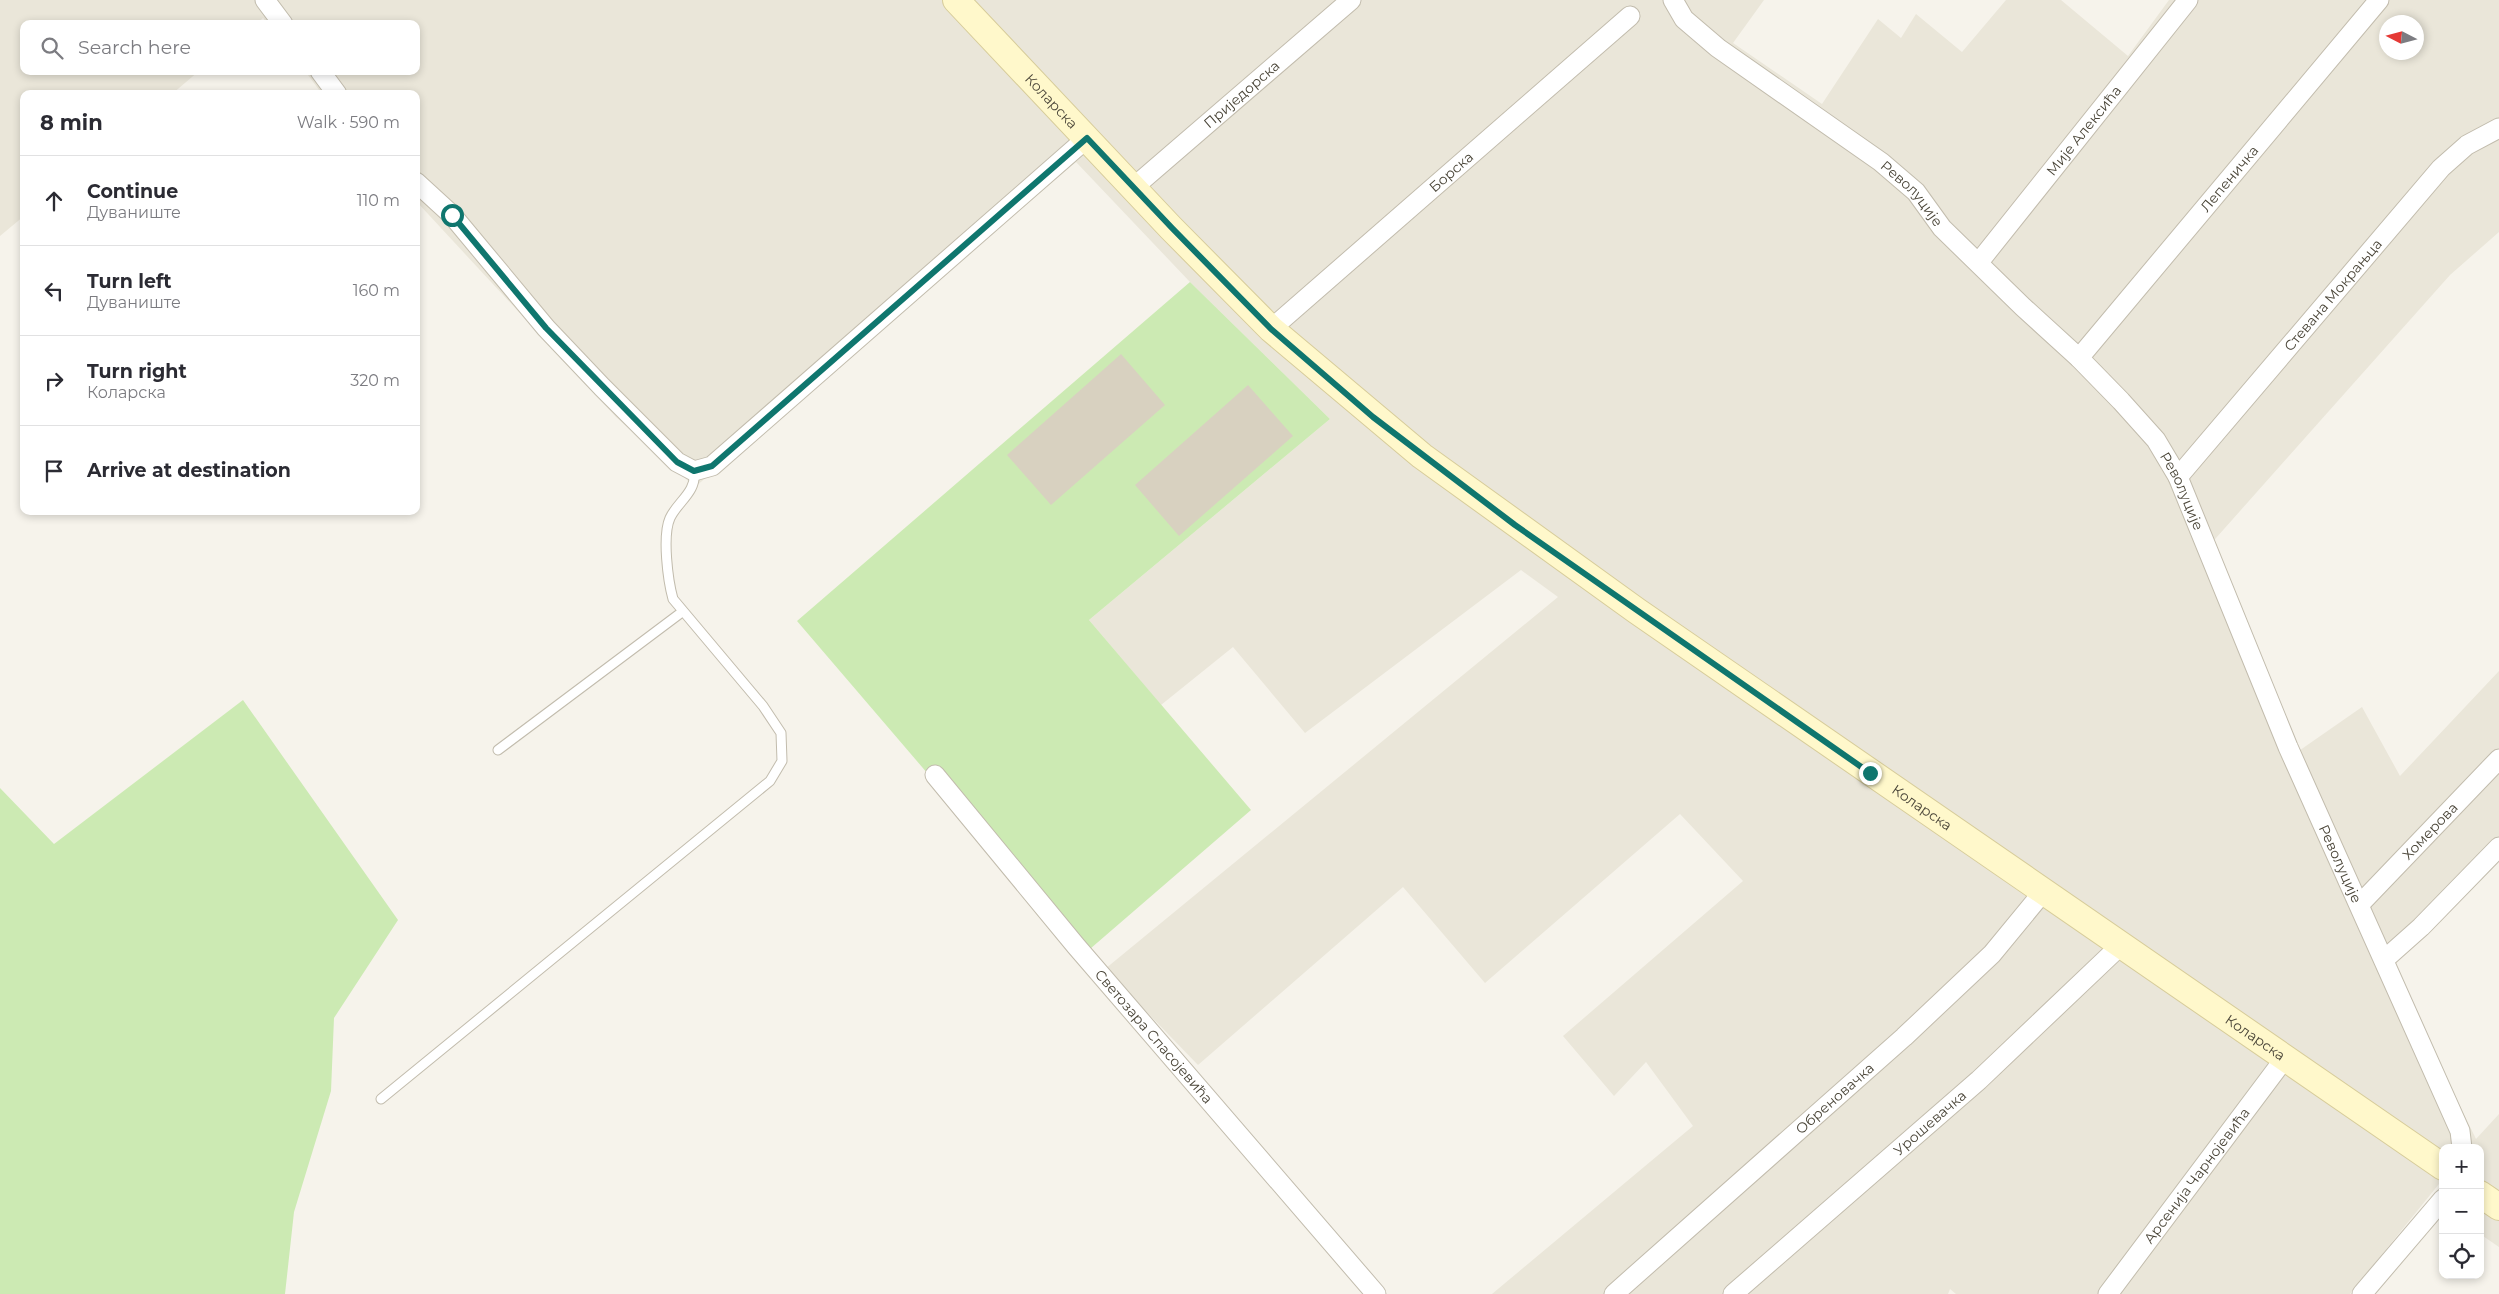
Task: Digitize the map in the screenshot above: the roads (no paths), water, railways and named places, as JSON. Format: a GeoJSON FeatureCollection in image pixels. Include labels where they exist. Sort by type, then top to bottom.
{"type":"FeatureCollection","features":[{"type":"Feature","properties":{"kind":"main road","name":"Коларска"},"geometry":{"type":"LineString","coordinates":[[956,0],[1172,228],[1271,329],[1373,417],[1459,484],[1637,612],[2439,1165]]}},
{"type":"Feature","properties":{"kind":"main road"},"geometry":{"type":"LineString","coordinates":[[2484,1197],[2499,1207]]}},
{"type":"Feature","properties":{"kind":"street"},"geometry":{"type":"LineString","coordinates":[[265,0],[280,20]]}},
{"type":"Feature","properties":{"kind":"street","name":"Приједорска"},"geometry":{"type":"LineString","coordinates":[[1134,187],[1351,0]]}},
{"type":"Feature","properties":{"kind":"street","name":"Револуције"},"geometry":{"type":"LineString","coordinates":[[1674,0],[1684,20],[1710,42],[1881,162],[1916,192],[1942,228],[2023,307],[2079,358],[2156,440],[2178,477],[2288,747],[2385,959],[2460,1131],[2462,1144]]}},
{"type":"Feature","properties":{"kind":"street","name":"Мије Алексића"},"geometry":{"type":"LineString","coordinates":[[1978,262],[2188,0]]}},
{"type":"Feature","properties":{"kind":"street","name":"Лепеничка"},"geometry":{"type":"LineString","coordinates":[[2079,358],[2379,0]]}},
{"type":"Feature","properties":{"kind":"street","name":"Борска"},"geometry":{"type":"LineString","coordinates":[[1271,329],[1630,16]]}},
{"type":"Feature","properties":{"kind":"street"},"geometry":{"type":"LineString","coordinates":[[323,75],[334,90]]}},
{"type":"Feature","properties":{"kind":"street","name":"Стевана Мокрањца"},"geometry":{"type":"LineString","coordinates":[[2178,477],[2441,168],[2467,145],[2499,128]]}},
{"type":"Feature","properties":{"kind":"street"},"geometry":{"type":"LineString","coordinates":[[420,186],[452,215],[546,328],[602,387],[677,462],[694,471],[712,466],[1087,138]]}},
{"type":"Feature","properties":{"kind":"street","name":"Хомерова"},"geometry":{"type":"LineString","coordinates":[[2360,904],[2499,759]]}},
{"type":"Feature","properties":{"kind":"street","name":"Светозара Спасојевића"},"geometry":{"type":"LineString","coordinates":[[935,775],[1076,946],[1376,1294]]}},
{"type":"Feature","properties":{"kind":"street"},"geometry":{"type":"LineString","coordinates":[[2385,959],[2421,927],[2499,847]]}},
{"type":"Feature","properties":{"kind":"street","name":"Обреновачка"},"geometry":{"type":"LineString","coordinates":[[1614,1294],[1952,993],[1992,954],[2043,892]]}},
{"type":"Feature","properties":{"kind":"street","name":"Урошевачка"},"geometry":{"type":"LineString","coordinates":[[1733,1294],[1979,1080],[2121,945]]}},
{"type":"Feature","properties":{"kind":"street","name":"Арсенија Чарнојевића"},"geometry":{"type":"LineString","coordinates":[[2108,1294],[2285,1058]]}},
{"type":"Feature","properties":{"kind":"street"},"geometry":{"type":"LineString","coordinates":[[2362,1294],[2439,1204]]}},
{"type":"Feature","properties":{"kind":"lane"},"geometry":{"type":"LineString","coordinates":[[381,1099],[770,781],[782,761],[781,734],[763,706],[709,640],[673,600],[668,581],[669,520],[690,492],[695,479],[694,471]]}},
{"type":"Feature","properties":{"kind":"lane"},"geometry":{"type":"LineString","coordinates":[[498,750],[682,612]]}}]}
